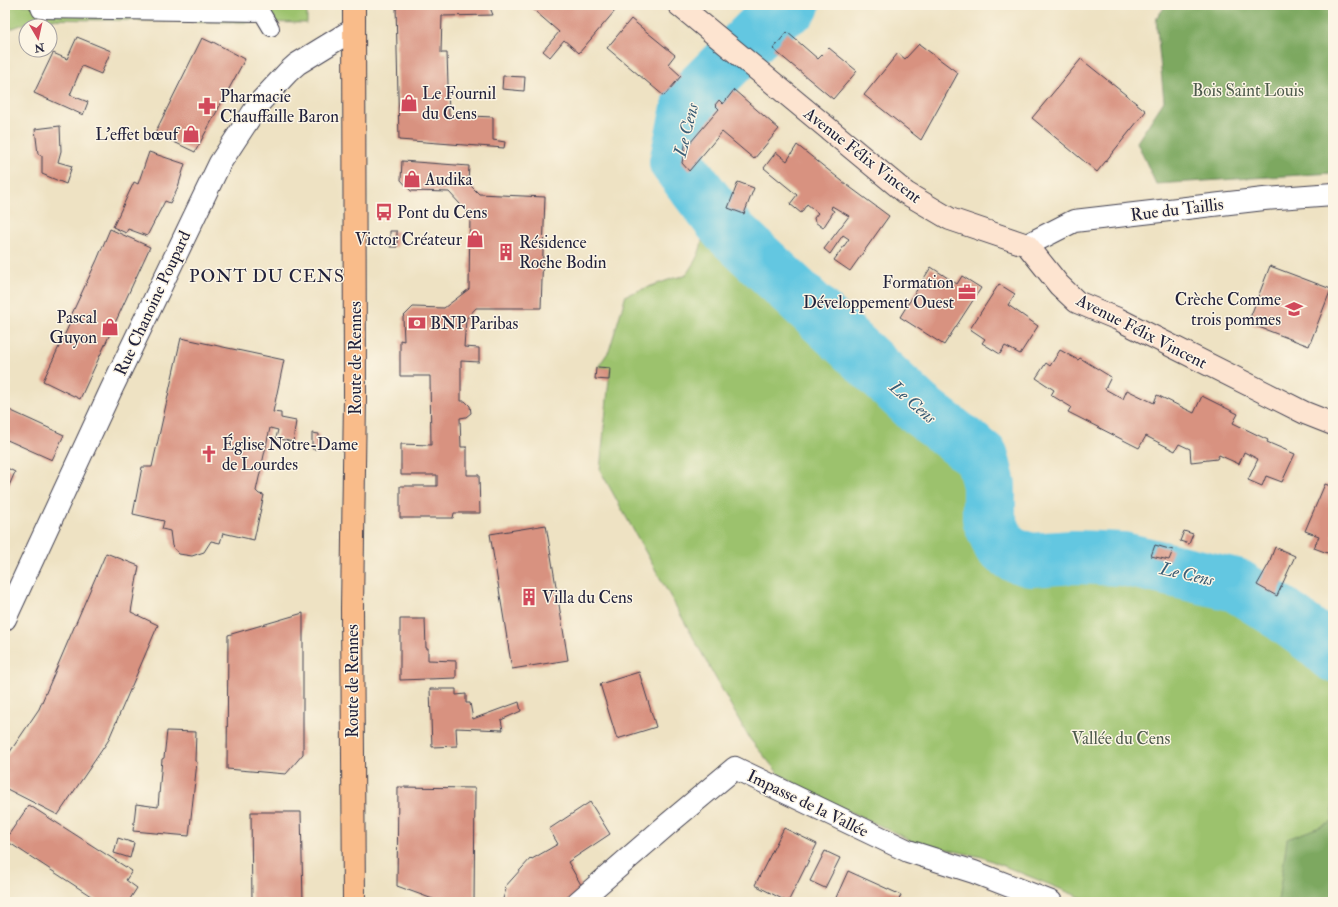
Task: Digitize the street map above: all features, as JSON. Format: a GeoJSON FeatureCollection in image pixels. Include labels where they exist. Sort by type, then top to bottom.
{"type":"FeatureCollection","features":[{"type":"Feature","properties":{"kind":"main road","name":"Route de Rennes"},"geometry":{"type":"LineString","coordinates":[[354,5],[355,390],[352,609],[354,902]]}},
{"type":"Feature","properties":{"kind":"street","name":"Avenue Félix Vincent"},"geometry":{"type":"LineString","coordinates":[[679,5],[906,193],[950,219],[1027,245],[1058,285],[1077,302],[1118,319],[1305,413],[1333,424]]}},
{"type":"Feature","properties":{"kind":"street","name":"Rue Chanoine Poupard"},"geometry":{"type":"LineString","coordinates":[[5,620],[111,390],[220,163],[260,102],[288,72],[297,64],[354,29]]}},
{"type":"Feature","properties":{"kind":"street","name":"Rue du Taillis"},"geometry":{"type":"LineString","coordinates":[[1027,245],[1074,221],[1264,199],[1333,194]]}},
{"type":"Feature","properties":{"kind":"street","name":"Impasse de la Vallée"},"geometry":{"type":"LineString","coordinates":[[578,902],[735,768],[908,851],[974,872],[1051,902]]}},
{"type":"Feature","properties":{"kind":"lane"},"geometry":{"type":"LineString","coordinates":[[39,7],[262,13],[271,28]]}},
{"type":"Feature","properties":{"kind":"green space"},"geometry":{"type":"Polygon","coordinates":[[[5,5],[307,5],[307,23],[18,18],[18,26],[5,31],[5,5]]]}},
{"type":"Feature","properties":{"kind":"green space","name":"Bois Saint Louis"},"geometry":{"type":"Polygon","coordinates":[[[1166,5],[1333,5],[1333,173],[1156,184],[1137,142],[1164,101],[1156,19],[1166,5]]]}},
{"type":"Feature","properties":{"kind":"green space","name":"Vallée du Cens"},"geometry":{"type":"Polygon","coordinates":[[[703,234],[714,234],[718,236],[811,322],[849,360],[923,424],[974,457],[977,465],[980,495],[980,519],[993,550],[1009,563],[1028,569],[1089,566],[1131,572],[1202,591],[1232,596],[1253,607],[1294,635],[1333,671],[1333,902],[1092,902],[982,857],[912,842],[810,793],[779,774],[749,738],[600,470],[610,369],[598,367],[609,351],[626,295],[674,278],[685,276],[697,256],[701,246],[703,234]]]}},
{"type":"Feature","properties":{"kind":"green space"},"geometry":{"type":"Polygon","coordinates":[[[1333,822],[1333,902],[1278,902],[1287,839],[1333,822]]]}},
{"type":"Feature","properties":{"kind":"building"},"geometry":{"type":"Polygon","coordinates":[[[396,5],[489,5],[493,15],[442,16],[441,53],[447,53],[449,115],[493,117],[493,140],[505,142],[504,148],[399,140],[396,5]]]}},
{"type":"Feature","properties":{"kind":"building"},"geometry":{"type":"Polygon","coordinates":[[[528,5],[620,5],[579,53],[564,40],[550,57],[543,51],[559,32],[528,5]]]}},
{"type":"Feature","properties":{"kind":"building"},"geometry":{"type":"Polygon","coordinates":[[[631,19],[675,55],[668,64],[681,76],[664,96],[607,48],[631,19]]]}},
{"type":"Feature","properties":{"kind":"building"},"geometry":{"type":"Polygon","coordinates":[[[787,32],[818,59],[829,48],[857,71],[833,99],[773,49],[787,32]]]}},
{"type":"Feature","properties":{"kind":"building"},"geometry":{"type":"Polygon","coordinates":[[[77,37],[111,51],[101,74],[82,66],[70,95],[88,102],[83,115],[34,93],[51,58],[58,58],[58,55],[67,59],[77,37]]]}},
{"type":"Feature","properties":{"kind":"building"},"geometry":{"type":"Polygon","coordinates":[[[202,38],[213,42],[245,59],[195,152],[155,133],[202,38]]]}},
{"type":"Feature","properties":{"kind":"building"},"geometry":{"type":"Polygon","coordinates":[[[919,44],[958,73],[921,140],[864,95],[898,53],[905,59],[919,44]]]}},
{"type":"Feature","properties":{"kind":"building"},"geometry":{"type":"Polygon","coordinates":[[[1081,59],[1146,111],[1097,172],[1032,118],[1081,59]]]}},
{"type":"Feature","properties":{"kind":"building"},"geometry":{"type":"Polygon","coordinates":[[[503,76],[525,77],[524,91],[502,89],[503,76]]]}},
{"type":"Feature","properties":{"kind":"building"},"geometry":{"type":"Polygon","coordinates":[[[734,90],[779,129],[754,159],[722,132],[689,171],[682,163],[686,140],[690,143],[719,109],[715,105],[719,100],[723,104],[734,90]]]}},
{"type":"Feature","properties":{"kind":"building"},"geometry":{"type":"Polygon","coordinates":[[[60,126],[61,151],[58,162],[72,166],[66,184],[42,174],[42,156],[38,154],[35,129],[60,126]]]}},
{"type":"Feature","properties":{"kind":"building"},"geometry":{"type":"Polygon","coordinates":[[[797,145],[889,216],[850,271],[834,260],[849,239],[843,235],[830,254],[824,249],[849,216],[832,206],[831,209],[834,211],[823,228],[815,222],[814,218],[818,213],[807,204],[801,213],[790,204],[797,195],[764,168],[776,152],[787,161],[797,145]]]}},
{"type":"Feature","properties":{"kind":"building"},"geometry":{"type":"Polygon","coordinates":[[[149,152],[185,164],[178,187],[170,203],[165,201],[147,236],[128,229],[126,233],[113,227],[134,182],[138,184],[149,152]]]}},
{"type":"Feature","properties":{"kind":"building"},"geometry":{"type":"Polygon","coordinates":[[[402,161],[469,166],[468,183],[479,194],[545,197],[541,308],[476,308],[466,319],[464,347],[479,348],[479,362],[461,361],[461,401],[465,401],[470,406],[471,413],[466,417],[460,418],[461,447],[467,447],[467,475],[479,475],[480,513],[454,513],[453,518],[400,518],[400,486],[437,486],[437,475],[401,475],[401,444],[431,445],[430,376],[400,376],[400,340],[404,341],[403,317],[413,307],[444,308],[469,289],[470,215],[449,192],[411,191],[401,180],[402,161]]]}},
{"type":"Feature","properties":{"kind":"building"},"geometry":{"type":"Polygon","coordinates":[[[738,182],[754,188],[744,214],[728,208],[738,182]]]}},
{"type":"Feature","properties":{"kind":"building"},"geometry":{"type":"Polygon","coordinates":[[[110,229],[150,247],[80,399],[43,381],[71,321],[69,320],[110,229]]]}},
{"type":"Feature","properties":{"kind":"building"},"geometry":{"type":"Polygon","coordinates":[[[390,231],[397,231],[397,247],[390,247],[390,231]]]}},
{"type":"Feature","properties":{"kind":"building","name":"Crèche Comme trois pommes"},"geometry":{"type":"Polygon","coordinates":[[[1270,266],[1331,289],[1309,346],[1248,323],[1270,266]]]}},
{"type":"Feature","properties":{"kind":"building"},"geometry":{"type":"Polygon","coordinates":[[[931,267],[957,284],[962,276],[981,288],[944,345],[900,317],[931,267]]]}},
{"type":"Feature","properties":{"kind":"building"},"geometry":{"type":"Polygon","coordinates":[[[999,284],[1015,294],[1008,305],[1038,326],[1020,354],[1005,346],[1000,354],[982,343],[985,339],[970,329],[999,284]]]}},
{"type":"Feature","properties":{"kind":"building","name":"Église Notre-Dame de Lourdes"},"geometry":{"type":"Polygon","coordinates":[[[181,338],[284,360],[273,412],[281,413],[281,418],[296,421],[293,442],[276,438],[278,430],[270,428],[256,491],[259,494],[264,495],[254,540],[223,533],[220,543],[211,541],[204,552],[192,556],[179,554],[172,546],[170,531],[162,529],[164,521],[133,514],[142,467],[152,467],[181,338]]]}},
{"type":"Feature","properties":{"kind":"building"},"geometry":{"type":"Polygon","coordinates":[[[1060,350],[1078,360],[1080,358],[1111,377],[1105,389],[1123,399],[1127,390],[1154,403],[1157,395],[1194,413],[1202,396],[1238,414],[1233,423],[1268,440],[1267,442],[1295,454],[1282,482],[1266,476],[1262,486],[1248,480],[1258,459],[1244,452],[1239,464],[1219,455],[1217,459],[1191,462],[1190,449],[1179,444],[1175,451],[1146,436],[1139,448],[1068,412],[1071,407],[1051,395],[1054,390],[1036,378],[1046,363],[1050,366],[1060,350]]]}},
{"type":"Feature","properties":{"kind":"building"},"geometry":{"type":"Polygon","coordinates":[[[596,368],[610,368],[609,380],[595,379],[596,368]]]}},
{"type":"Feature","properties":{"kind":"building"},"geometry":{"type":"Polygon","coordinates":[[[5,408],[64,435],[52,460],[5,439],[5,408]]]}},
{"type":"Feature","properties":{"kind":"building"},"geometry":{"type":"Polygon","coordinates":[[[312,433],[319,434],[319,449],[312,449],[312,433]]]}},
{"type":"Feature","properties":{"kind":"building"},"geometry":{"type":"Polygon","coordinates":[[[5,467],[15,472],[5,495],[5,467]]]}},
{"type":"Feature","properties":{"kind":"building"},"geometry":{"type":"Polygon","coordinates":[[[1325,484],[1333,487],[1333,555],[1314,548],[1319,536],[1305,531],[1325,484]]]}},
{"type":"Feature","properties":{"kind":"building","name":"Villa du Cens"},"geometry":{"type":"Polygon","coordinates":[[[546,525],[568,660],[512,669],[490,534],[546,525]]]}},
{"type":"Feature","properties":{"kind":"building"},"geometry":{"type":"Polygon","coordinates":[[[1184,531],[1193,534],[1189,544],[1180,541],[1184,531]]]}},
{"type":"Feature","properties":{"kind":"building"},"geometry":{"type":"Polygon","coordinates":[[[1155,545],[1173,550],[1169,560],[1151,556],[1155,545]]]}},
{"type":"Feature","properties":{"kind":"building"},"geometry":{"type":"Polygon","coordinates":[[[1275,547],[1295,556],[1277,596],[1257,585],[1271,560],[1275,547]]]}},
{"type":"Feature","properties":{"kind":"building"},"geometry":{"type":"Polygon","coordinates":[[[106,553],[139,566],[131,612],[158,625],[108,741],[58,815],[5,788],[5,759],[39,709],[106,553]]]}},
{"type":"Feature","properties":{"kind":"building"},"geometry":{"type":"Polygon","coordinates":[[[303,613],[303,754],[286,774],[227,769],[228,635],[303,613]]]}},
{"type":"Feature","properties":{"kind":"building"},"geometry":{"type":"Polygon","coordinates":[[[400,619],[425,619],[428,660],[456,661],[456,678],[400,680],[400,619]]]}},
{"type":"Feature","properties":{"kind":"building"},"geometry":{"type":"Polygon","coordinates":[[[639,672],[656,727],[617,739],[600,684],[639,672]]]}},
{"type":"Feature","properties":{"kind":"building"},"geometry":{"type":"Polygon","coordinates":[[[430,689],[456,689],[456,695],[466,694],[466,703],[470,703],[473,719],[519,702],[521,711],[501,720],[503,730],[456,728],[457,746],[432,747],[430,689]]]}},
{"type":"Feature","properties":{"kind":"building"},"geometry":{"type":"Polygon","coordinates":[[[167,731],[196,732],[195,761],[197,762],[189,836],[133,831],[136,804],[158,807],[162,759],[164,758],[167,731]]]}},
{"type":"Feature","properties":{"kind":"building"},"geometry":{"type":"Polygon","coordinates":[[[398,787],[475,788],[474,902],[441,902],[397,886],[398,787]]]}},
{"type":"Feature","properties":{"kind":"building"},"geometry":{"type":"Polygon","coordinates":[[[590,802],[610,834],[568,862],[584,890],[573,902],[502,902],[506,889],[504,888],[531,858],[532,859],[558,844],[549,829],[590,802]]]}},
{"type":"Feature","properties":{"kind":"building"},"geometry":{"type":"Polygon","coordinates":[[[29,805],[132,871],[126,880],[137,888],[128,902],[100,902],[5,840],[29,805]]]}},
{"type":"Feature","properties":{"kind":"building"},"geometry":{"type":"Polygon","coordinates":[[[251,812],[301,812],[303,902],[252,902],[251,812]]]}},
{"type":"Feature","properties":{"kind":"building"},"geometry":{"type":"Polygon","coordinates":[[[784,828],[817,844],[788,902],[755,885],[784,828]]]}},
{"type":"Feature","properties":{"kind":"building"},"geometry":{"type":"Polygon","coordinates":[[[118,838],[134,843],[130,858],[114,853],[118,838]]]}},
{"type":"Feature","properties":{"kind":"building"},"geometry":{"type":"Polygon","coordinates":[[[825,851],[840,858],[825,888],[810,881],[825,851]]]}},
{"type":"Feature","properties":{"kind":"building"},"geometry":{"type":"Polygon","coordinates":[[[848,871],[901,895],[898,902],[834,902],[848,871]]]}},
{"type":"Feature","properties":{"kind":"waterway","name":"Le Cens"},"geometry":{"type":"LineString","coordinates":[[793,5],[771,19],[690,100],[676,162],[726,228],[918,408],[982,457],[989,485],[989,519],[1000,545],[1014,555],[1031,560],[1074,557],[1123,559],[1236,585],[1279,612],[1314,638],[1333,655]]}},
{"type":"Feature","properties":{"kind":"place","name":"Le Fournil du Cens"},"geometry":{"type":"Point","coordinates":[409,103]}},
{"type":"Feature","properties":{"kind":"place","name":"Pharmacie Chauffaille Baron"},"geometry":{"type":"Point","coordinates":[207,106]}},
{"type":"Feature","properties":{"kind":"place","name":"L'effet bœuf"},"geometry":{"type":"Point","coordinates":[191,134]}},
{"type":"Feature","properties":{"kind":"place","name":"Audika"},"geometry":{"type":"Point","coordinates":[412,179]}},
{"type":"Feature","properties":{"kind":"place","name":"Pont du Cens"},"geometry":{"type":"Point","coordinates":[384,212]}},
{"type":"Feature","properties":{"kind":"place","name":"Victor Créateur"},"geometry":{"type":"Point","coordinates":[475,239]}},
{"type":"Feature","properties":{"kind":"place","name":"Résidence Roche Bodin"},"geometry":{"type":"Point","coordinates":[506,252]}},
{"type":"Feature","properties":{"kind":"place","name":"Formation Développement Ouest"},"geometry":{"type":"Point","coordinates":[967,292]}},
{"type":"Feature","properties":{"kind":"place","name":"Crèche Comme trois pommes"},"geometry":{"type":"Point","coordinates":[1294,309]}},
{"type":"Feature","properties":{"kind":"place","name":"BNP Paribas"},"geometry":{"type":"Point","coordinates":[417,323]}},
{"type":"Feature","properties":{"kind":"place","name":"Pascal Guyon"},"geometry":{"type":"Point","coordinates":[110,327]}},
{"type":"Feature","properties":{"kind":"place","name":"Église Notre-Dame de Lourdes"},"geometry":{"type":"Point","coordinates":[209,454]}},
{"type":"Feature","properties":{"kind":"place","name":"Villa du Cens"},"geometry":{"type":"Point","coordinates":[529,597]}},
{"type":"Feature","properties":{"kind":"district","name":"PONT DU CENS"},"geometry":{"type":"Point","coordinates":[267,276]}}]}
